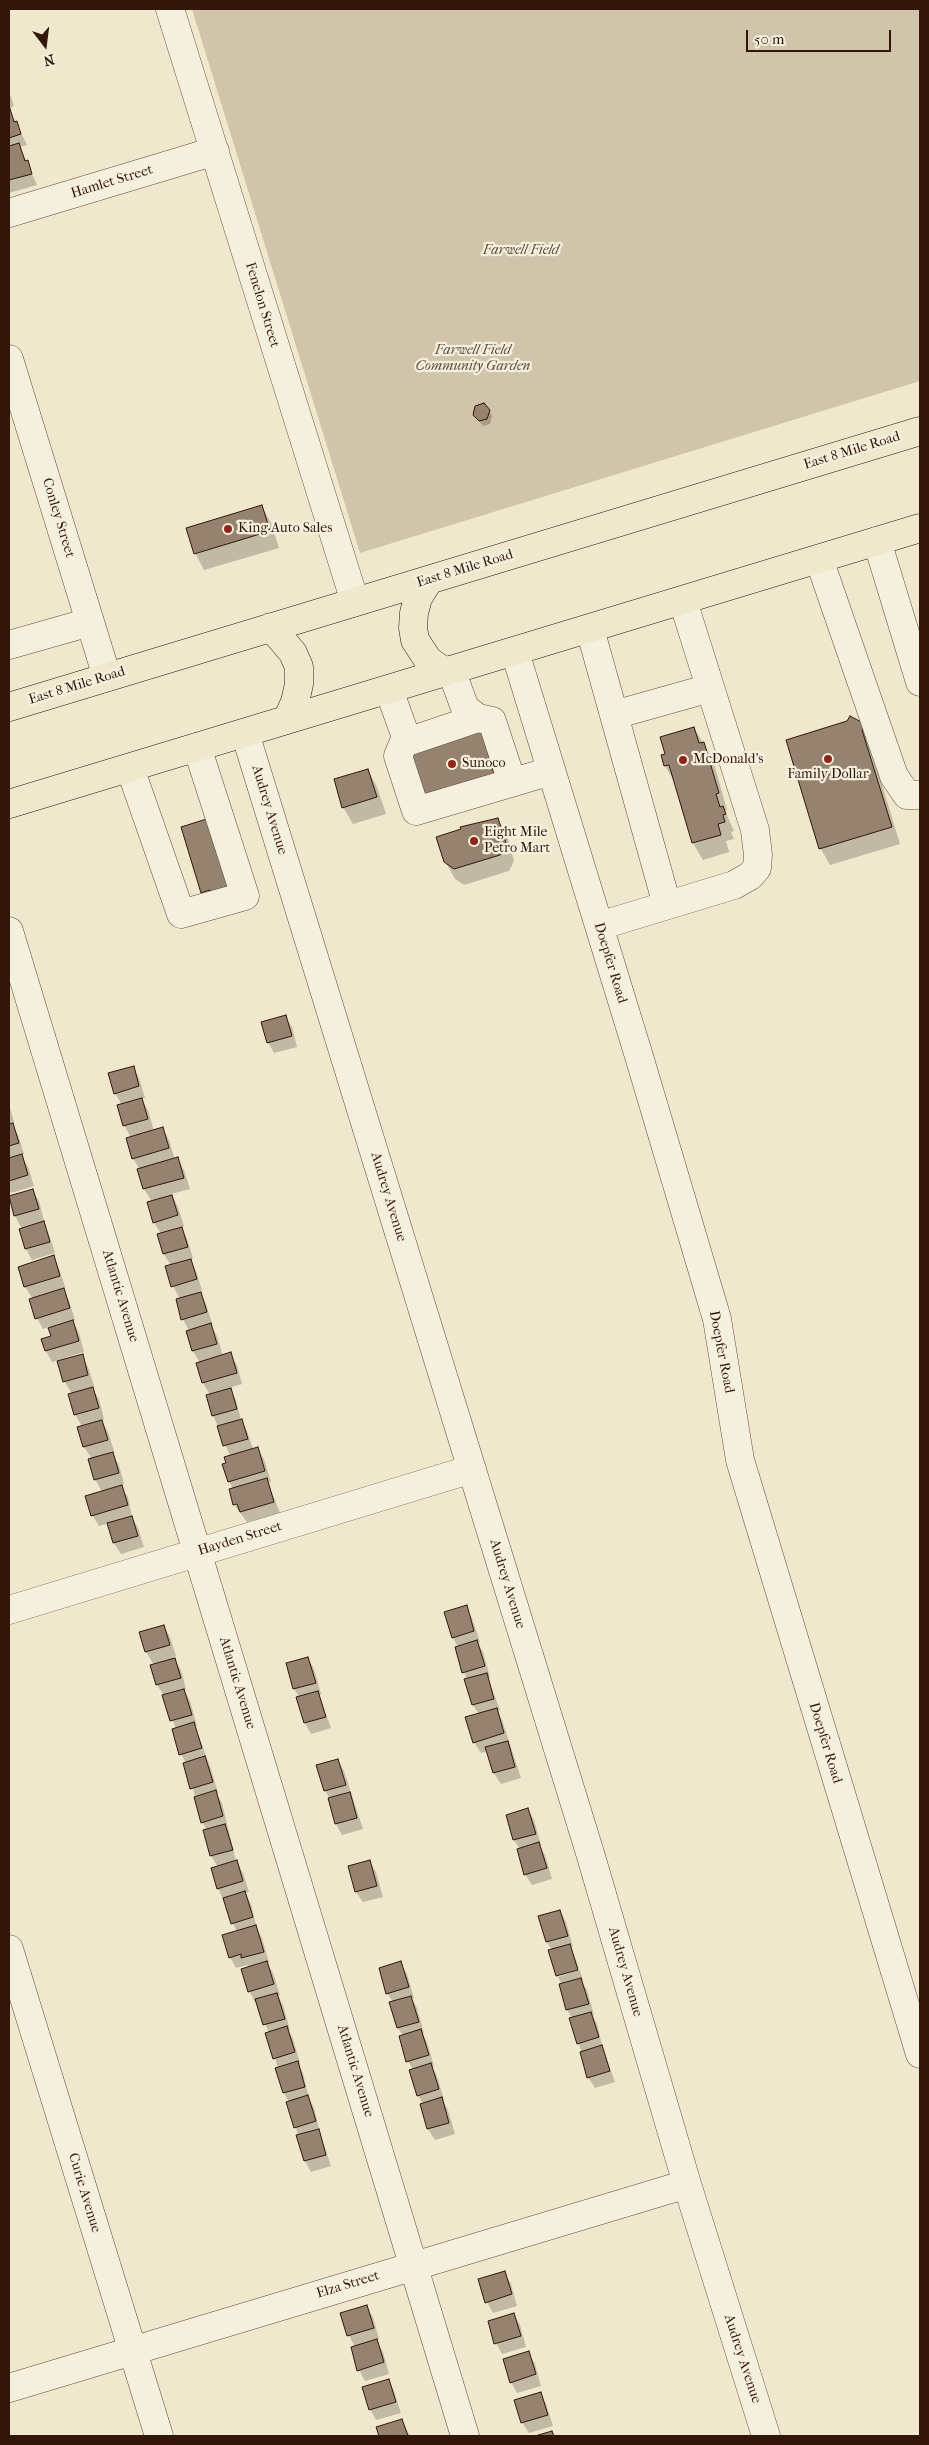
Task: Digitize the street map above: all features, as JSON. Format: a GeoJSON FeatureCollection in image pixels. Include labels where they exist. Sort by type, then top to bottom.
{"type":"FeatureCollection","features":[{"type":"Feature","properties":{"kind":"highway","name":"East 8 Mile Road"},"geometry":{"type":"LineString","coordinates":[[9,707],[920,431]]}},
{"type":"Feature","properties":{"kind":"highway"},"geometry":{"type":"LineString","coordinates":[[9,804],[920,528]]}},
{"type":"Feature","properties":{"kind":"highway"},"geometry":{"type":"LineString","coordinates":[[429,580],[418,598],[413,628],[420,650],[428,660],[448,671]]}},
{"type":"Feature","properties":{"kind":"highway"},"geometry":{"type":"LineString","coordinates":[[271,627],[293,653],[298,667],[299,684],[295,702],[287,720]]}},
{"type":"Feature","properties":{"kind":"street","name":"Fenelon Street"},"geometry":{"type":"LineString","coordinates":[[170,9],[355,602]]}},
{"type":"Feature","properties":{"kind":"street","name":"Hamlet Street"},"geometry":{"type":"LineString","coordinates":[[9,213],[215,151]]}},
{"type":"Feature","properties":{"kind":"street","name":"Conley Street"},"geometry":{"type":"LineString","coordinates":[[9,359],[107,677]]}},
{"type":"Feature","properties":{"kind":"street"},"geometry":{"type":"LineString","coordinates":[[877,541],[920,682]]}},
{"type":"Feature","properties":{"kind":"street"},"geometry":{"type":"LineString","coordinates":[[818,560],[894,776],[907,794],[920,795]]}},
{"type":"Feature","properties":{"kind":"street"},"geometry":{"type":"LineString","coordinates":[[599,926],[734,885],[750,876],[757,868],[758,856],[755,830],[683,600]]}},
{"type":"Feature","properties":{"kind":"street"},"geometry":{"type":"LineString","coordinates":[[9,645],[90,622]]}},
{"type":"Feature","properties":{"kind":"street"},"geometry":{"type":"LineString","coordinates":[[590,629],[667,905]]}},
{"type":"Feature","properties":{"kind":"street","name":"Doepfer Road"},"geometry":{"type":"LineString","coordinates":[[515,652],[716,1319],[740,1460],[920,2054]]}},
{"type":"Feature","properties":{"kind":"street"},"geometry":{"type":"LineString","coordinates":[[448,671],[465,708],[478,718]]}},
{"type":"Feature","properties":{"kind":"street"},"geometry":{"type":"LineString","coordinates":[[614,715],[710,688]]}},
{"type":"Feature","properties":{"kind":"street"},"geometry":{"type":"LineString","coordinates":[[388,690],[406,737],[398,756],[416,811],[551,771]]}},
{"type":"Feature","properties":{"kind":"street"},"geometry":{"type":"LineString","coordinates":[[404,743],[478,718],[492,720],[512,782]]}},
{"type":"Feature","properties":{"kind":"street","name":"Audrey Avenue"},"geometry":{"type":"LineString","coordinates":[[245,733],[593,1863],[687,2184],[766,2436]]}},
{"type":"Feature","properties":{"kind":"street"},"geometry":{"type":"LineString","coordinates":[[130,768],[181,914],[245,896],[197,747]]}},
{"type":"Feature","properties":{"kind":"street","name":"Atlantic Avenue"},"geometry":{"type":"LineString","coordinates":[[9,931],[15,971],[198,1552],[465,2436]]}},
{"type":"Feature","properties":{"kind":"street","name":"Hayden Street"},"geometry":{"type":"LineString","coordinates":[[9,1610],[472,1470]]}},
{"type":"Feature","properties":{"kind":"street","name":"Curie Avenue"},"geometry":{"type":"LineString","coordinates":[[9,1949],[159,2436]]}},
{"type":"Feature","properties":{"kind":"street","name":"Elza Street"},"geometry":{"type":"LineString","coordinates":[[9,2388],[687,2184]]}},
{"type":"Feature","properties":{"kind":"green space","name":"Farwell Field"},"geometry":{"type":"Polygon","coordinates":[[[192,9],[920,9],[920,381],[360,553],[192,9]]]}},
{"type":"Feature","properties":{"kind":"building"},"geometry":{"type":"Polygon","coordinates":[[[9,105],[14,122],[17,121],[21,134],[9,138],[9,105]]]}},
{"type":"Feature","properties":{"kind":"building"},"geometry":{"type":"Polygon","coordinates":[[[19,143],[25,161],[28,160],[32,174],[9,180],[9,146],[19,143]]]}},
{"type":"Feature","properties":{"kind":"building"},"geometry":{"type":"Polygon","coordinates":[[[484,403],[490,410],[487,419],[479,421],[473,415],[475,406],[484,403]]]}},
{"type":"Feature","properties":{"kind":"building"},"geometry":{"type":"Polygon","coordinates":[[[262,505],[270,531],[194,554],[186,528],[262,505]]]}},
{"type":"Feature","properties":{"kind":"building"},"geometry":{"type":"Polygon","coordinates":[[[850,716],[865,724],[862,730],[892,827],[819,849],[786,740],[847,721],[850,716]]]}},
{"type":"Feature","properties":{"kind":"building"},"geometry":{"type":"Polygon","coordinates":[[[694,727],[699,743],[704,742],[719,793],[716,794],[720,807],[723,806],[726,814],[723,815],[725,822],[718,824],[721,835],[692,843],[669,765],[664,766],[661,755],[665,754],[660,737],[694,727]]]}},
{"type":"Feature","properties":{"kind":"building"},"geometry":{"type":"Polygon","coordinates":[[[481,729],[494,774],[422,795],[408,751],[481,729]]]}},
{"type":"Feature","properties":{"kind":"building"},"geometry":{"type":"Polygon","coordinates":[[[368,769],[377,797],[342,808],[334,779],[368,769]]]}},
{"type":"Feature","properties":{"kind":"building"},"geometry":{"type":"Polygon","coordinates":[[[213,817],[233,884],[212,897],[210,890],[201,893],[181,827],[213,817]]]}},
{"type":"Feature","properties":{"kind":"building"},"geometry":{"type":"Polygon","coordinates":[[[498,818],[506,843],[500,855],[454,869],[444,862],[436,837],[461,829],[460,827],[498,818]]]}},
{"type":"Feature","properties":{"kind":"building"},"geometry":{"type":"Polygon","coordinates":[[[286,1015],[292,1036],[267,1043],[261,1022],[286,1015]]]}},
{"type":"Feature","properties":{"kind":"building"},"geometry":{"type":"Polygon","coordinates":[[[134,1066],[139,1086],[114,1094],[108,1073],[134,1066]]]}},
{"type":"Feature","properties":{"kind":"building"},"geometry":{"type":"Polygon","coordinates":[[[142,1098],[148,1119],[123,1126],[117,1105],[142,1098]]]}},
{"type":"Feature","properties":{"kind":"building"},"geometry":{"type":"Polygon","coordinates":[[[13,1123],[19,1143],[9,1146],[9,1124],[13,1123]]]}},
{"type":"Feature","properties":{"kind":"building"},"geometry":{"type":"Polygon","coordinates":[[[163,1127],[169,1148],[132,1159],[126,1138],[163,1127]]]}},
{"type":"Feature","properties":{"kind":"building"},"geometry":{"type":"Polygon","coordinates":[[[22,1154],[28,1175],[9,1181],[9,1158],[22,1154]]]}},
{"type":"Feature","properties":{"kind":"building"},"geometry":{"type":"Polygon","coordinates":[[[178,1157],[184,1178],[143,1189],[137,1169],[178,1157]]]}},
{"type":"Feature","properties":{"kind":"building"},"geometry":{"type":"Polygon","coordinates":[[[33,1189],[39,1209],[14,1216],[9,1196],[33,1189]]]}},
{"type":"Feature","properties":{"kind":"building"},"geometry":{"type":"Polygon","coordinates":[[[172,1195],[178,1215],[153,1223],[147,1202],[172,1195]]]}},
{"type":"Feature","properties":{"kind":"building"},"geometry":{"type":"Polygon","coordinates":[[[44,1221],[50,1242],[25,1249],[19,1229],[44,1221]]]}},
{"type":"Feature","properties":{"kind":"building"},"geometry":{"type":"Polygon","coordinates":[[[182,1227],[188,1247],[163,1254],[157,1234],[182,1227]]]}},
{"type":"Feature","properties":{"kind":"building"},"geometry":{"type":"Polygon","coordinates":[[[54,1255],[60,1276],[24,1287],[18,1267],[54,1255]]]}},
{"type":"Feature","properties":{"kind":"building"},"geometry":{"type":"Polygon","coordinates":[[[191,1259],[197,1279],[171,1287],[165,1266],[191,1259]]]}},
{"type":"Feature","properties":{"kind":"building"},"geometry":{"type":"Polygon","coordinates":[[[64,1288],[70,1308],[35,1319],[29,1299],[64,1288]]]}},
{"type":"Feature","properties":{"kind":"building"},"geometry":{"type":"Polygon","coordinates":[[[201,1292],[207,1312],[181,1320],[176,1299],[201,1292]]]}},
{"type":"Feature","properties":{"kind":"building"},"geometry":{"type":"Polygon","coordinates":[[[73,1320],[79,1341],[45,1351],[41,1339],[51,1336],[48,1328],[73,1320]]]}},
{"type":"Feature","properties":{"kind":"building"},"geometry":{"type":"Polygon","coordinates":[[[211,1323],[217,1344],[192,1351],[186,1331],[211,1323]]]}},
{"type":"Feature","properties":{"kind":"building"},"geometry":{"type":"Polygon","coordinates":[[[231,1352],[237,1373],[202,1383],[196,1363],[231,1352]]]}},
{"type":"Feature","properties":{"kind":"building"},"geometry":{"type":"Polygon","coordinates":[[[83,1354],[88,1375],[63,1382],[57,1361],[83,1354]]]}},
{"type":"Feature","properties":{"kind":"building"},"geometry":{"type":"Polygon","coordinates":[[[93,1387],[99,1408],[74,1415],[68,1394],[93,1387]]]}},
{"type":"Feature","properties":{"kind":"building"},"geometry":{"type":"Polygon","coordinates":[[[231,1388],[237,1409],[212,1416],[206,1395],[231,1388]]]}},
{"type":"Feature","properties":{"kind":"building"},"geometry":{"type":"Polygon","coordinates":[[[242,1419],[248,1439],[223,1446],[217,1426],[242,1419]]]}},
{"type":"Feature","properties":{"kind":"building"},"geometry":{"type":"Polygon","coordinates":[[[102,1420],[108,1440],[83,1447],[77,1427],[102,1420]]]}},
{"type":"Feature","properties":{"kind":"building"},"geometry":{"type":"Polygon","coordinates":[[[258,1447],[265,1471],[228,1482],[222,1464],[226,1463],[224,1457],[258,1447]]]}},
{"type":"Feature","properties":{"kind":"building"},"geometry":{"type":"Polygon","coordinates":[[[113,1452],[119,1473],[94,1480],[88,1459],[113,1452]]]}},
{"type":"Feature","properties":{"kind":"building"},"geometry":{"type":"Polygon","coordinates":[[[267,1478],[274,1502],[240,1512],[237,1504],[233,1505],[229,1489],[267,1478]]]}},
{"type":"Feature","properties":{"kind":"building"},"geometry":{"type":"Polygon","coordinates":[[[122,1485],[128,1505],[91,1516],[85,1496],[122,1485]]]}},
{"type":"Feature","properties":{"kind":"building"},"geometry":{"type":"Polygon","coordinates":[[[132,1516],[138,1536],[113,1543],[107,1523],[132,1516]]]}},
{"type":"Feature","properties":{"kind":"building"},"geometry":{"type":"Polygon","coordinates":[[[467,1605],[474,1631],[452,1638],[444,1612],[467,1605]]]}},
{"type":"Feature","properties":{"kind":"building"},"geometry":{"type":"Polygon","coordinates":[[[164,1625],[170,1645],[145,1652],[139,1632],[164,1625]]]}},
{"type":"Feature","properties":{"kind":"building"},"geometry":{"type":"Polygon","coordinates":[[[477,1640],[485,1666],[462,1673],[455,1647],[477,1640]]]}},
{"type":"Feature","properties":{"kind":"building"},"geometry":{"type":"Polygon","coordinates":[[[308,1657],[316,1683],[293,1689],[286,1663],[308,1657]]]}},
{"type":"Feature","properties":{"kind":"building"},"geometry":{"type":"Polygon","coordinates":[[[175,1658],[181,1678],[156,1685],[150,1665],[175,1658]]]}},
{"type":"Feature","properties":{"kind":"building"},"geometry":{"type":"Polygon","coordinates":[[[487,1673],[494,1699],[472,1705],[464,1679],[487,1673]]]}},
{"type":"Feature","properties":{"kind":"building"},"geometry":{"type":"Polygon","coordinates":[[[184,1689],[192,1715],[170,1721],[162,1695],[184,1689]]]}},
{"type":"Feature","properties":{"kind":"building"},"geometry":{"type":"Polygon","coordinates":[[[318,1691],[326,1717],[304,1723],[296,1697],[318,1691]]]}},
{"type":"Feature","properties":{"kind":"building"},"geometry":{"type":"Polygon","coordinates":[[[497,1708],[504,1733],[473,1743],[465,1717],[497,1708]]]}},
{"type":"Feature","properties":{"kind":"building"},"geometry":{"type":"Polygon","coordinates":[[[194,1722],[202,1748],[179,1755],[172,1729],[194,1722]]]}},
{"type":"Feature","properties":{"kind":"building"},"geometry":{"type":"Polygon","coordinates":[[[508,1741],[515,1767],[493,1773],[485,1747],[508,1741]]]}},
{"type":"Feature","properties":{"kind":"building"},"geometry":{"type":"Polygon","coordinates":[[[205,1756],[213,1782],[190,1789],[183,1763],[205,1756]]]}},
{"type":"Feature","properties":{"kind":"building"},"geometry":{"type":"Polygon","coordinates":[[[338,1759],[346,1785],[324,1791],[316,1765],[338,1759]]]}},
{"type":"Feature","properties":{"kind":"building"},"geometry":{"type":"Polygon","coordinates":[[[216,1790],[223,1816],[201,1823],[194,1797],[216,1790]]]}},
{"type":"Feature","properties":{"kind":"building"},"geometry":{"type":"Polygon","coordinates":[[[350,1792],[357,1818],[335,1824],[328,1798],[350,1792]]]}},
{"type":"Feature","properties":{"kind":"building"},"geometry":{"type":"Polygon","coordinates":[[[528,1808],[536,1834],[513,1840],[506,1815],[528,1808]]]}},
{"type":"Feature","properties":{"kind":"building"},"geometry":{"type":"Polygon","coordinates":[[[225,1824],[233,1850],[210,1856],[203,1830],[225,1824]]]}},
{"type":"Feature","properties":{"kind":"building"},"geometry":{"type":"Polygon","coordinates":[[[539,1842],[547,1868],[524,1875],[517,1849],[539,1842]]]}},
{"type":"Feature","properties":{"kind":"building"},"geometry":{"type":"Polygon","coordinates":[[[237,1860],[243,1881],[217,1889],[211,1868],[237,1860]]]}},
{"type":"Feature","properties":{"kind":"building"},"geometry":{"type":"Polygon","coordinates":[[[370,1860],[377,1886],[355,1892],[348,1866],[370,1860]]]}},
{"type":"Feature","properties":{"kind":"building"},"geometry":{"type":"Polygon","coordinates":[[[245,1891],[253,1917],[231,1924],[223,1898],[245,1891]]]}},
{"type":"Feature","properties":{"kind":"building"},"geometry":{"type":"Polygon","coordinates":[[[560,1910],[568,1936],[546,1942],[538,1916],[560,1910]]]}},
{"type":"Feature","properties":{"kind":"building"},"geometry":{"type":"Polygon","coordinates":[[[256,1925],[264,1952],[241,1958],[241,1954],[229,1958],[222,1935],[256,1925]]]}},
{"type":"Feature","properties":{"kind":"building"},"geometry":{"type":"Polygon","coordinates":[[[570,1944],[578,1970],[556,1976],[548,1950],[570,1944]]]}},
{"type":"Feature","properties":{"kind":"building"},"geometry":{"type":"Polygon","coordinates":[[[267,1961],[274,1984],[248,1992],[241,1969],[267,1961]]]}},
{"type":"Feature","properties":{"kind":"building"},"geometry":{"type":"Polygon","coordinates":[[[401,1961],[409,1987],[386,1994],[379,1968],[401,1961]]]}},
{"type":"Feature","properties":{"kind":"building"},"geometry":{"type":"Polygon","coordinates":[[[581,1978],[589,2004],[566,2010],[559,1984],[581,1978]]]}},
{"type":"Feature","properties":{"kind":"building"},"geometry":{"type":"Polygon","coordinates":[[[277,1993],[285,2019],[263,2025],[255,1999],[277,1993]]]}},
{"type":"Feature","properties":{"kind":"building"},"geometry":{"type":"Polygon","coordinates":[[[411,1996],[419,2022],[397,2028],[389,2002],[411,1996]]]}},
{"type":"Feature","properties":{"kind":"building"},"geometry":{"type":"Polygon","coordinates":[[[591,2012],[599,2037],[577,2044],[569,2018],[591,2012]]]}},
{"type":"Feature","properties":{"kind":"building"},"geometry":{"type":"Polygon","coordinates":[[[287,2026],[295,2052],[273,2059],[265,2033],[287,2026]]]}},
{"type":"Feature","properties":{"kind":"building"},"geometry":{"type":"Polygon","coordinates":[[[421,2029],[429,2055],[406,2062],[399,2036],[421,2029]]]}},
{"type":"Feature","properties":{"kind":"building"},"geometry":{"type":"Polygon","coordinates":[[[602,2045],[610,2071],[587,2078],[580,2052],[602,2045]]]}},
{"type":"Feature","properties":{"kind":"building"},"geometry":{"type":"Polygon","coordinates":[[[298,2061],[305,2087],[283,2093],[275,2068],[298,2061]]]}},
{"type":"Feature","properties":{"kind":"building"},"geometry":{"type":"Polygon","coordinates":[[[431,2063],[439,2089],[417,2096],[409,2070],[431,2063]]]}},
{"type":"Feature","properties":{"kind":"building"},"geometry":{"type":"Polygon","coordinates":[[[308,2095],[316,2121],[294,2128],[286,2102],[308,2095]]]}},
{"type":"Feature","properties":{"kind":"building"},"geometry":{"type":"Polygon","coordinates":[[[442,2097],[449,2123],[427,2129],[420,2104],[442,2097]]]}},
{"type":"Feature","properties":{"kind":"building"},"geometry":{"type":"Polygon","coordinates":[[[319,2129],[326,2155],[304,2161],[296,2135],[319,2129]]]}},
{"type":"Feature","properties":{"kind":"building"},"geometry":{"type":"Polygon","coordinates":[[[505,2271],[512,2294],[485,2303],[478,2279],[505,2271]]]}},
{"type":"Feature","properties":{"kind":"building"},"geometry":{"type":"Polygon","coordinates":[[[367,2305],[374,2328],[347,2336],[340,2313],[367,2305]]]}},
{"type":"Feature","properties":{"kind":"building"},"geometry":{"type":"Polygon","coordinates":[[[514,2313],[521,2336],[494,2344],[488,2321],[514,2313]]]}},
{"type":"Feature","properties":{"kind":"building"},"geometry":{"type":"Polygon","coordinates":[[[377,2339],[384,2362],[357,2371],[351,2347],[377,2339]]]}},
{"type":"Feature","properties":{"kind":"building"},"geometry":{"type":"Polygon","coordinates":[[[529,2351],[536,2374],[510,2383],[503,2359],[529,2351]]]}},
{"type":"Feature","properties":{"kind":"building"},"geometry":{"type":"Polygon","coordinates":[[[389,2379],[396,2402],[369,2410],[362,2387],[389,2379]]]}},
{"type":"Feature","properties":{"kind":"building"},"geometry":{"type":"Polygon","coordinates":[[[541,2392],[548,2415],[521,2423],[514,2400],[541,2392]]]}},
{"type":"Feature","properties":{"kind":"building"},"geometry":{"type":"Polygon","coordinates":[[[402,2419],[408,2436],[379,2436],[376,2427],[402,2419]]]}},
{"type":"Feature","properties":{"kind":"building"},"geometry":{"type":"Polygon","coordinates":[[[552,2431],[554,2436],[535,2436],[552,2431]]]}},
{"type":"Feature","properties":{"kind":"place","name":"King Auto Sales"},"geometry":{"type":"Point","coordinates":[228,529]}},
{"type":"Feature","properties":{"kind":"place","name":"Family Dollar"},"geometry":{"type":"Point","coordinates":[828,759]}},
{"type":"Feature","properties":{"kind":"place","name":"McDonald's"},"geometry":{"type":"Point","coordinates":[683,760]}},
{"type":"Feature","properties":{"kind":"place","name":"Sunoco"},"geometry":{"type":"Point","coordinates":[452,764]}},
{"type":"Feature","properties":{"kind":"place","name":"Eight Mile Petro Mart"},"geometry":{"type":"Point","coordinates":[474,841]}},
{"type":"Feature","properties":{"kind":"park label","name":"Farwell Field Community Garden"},"geometry":{"type":"Point","coordinates":[473,360]}}]}
